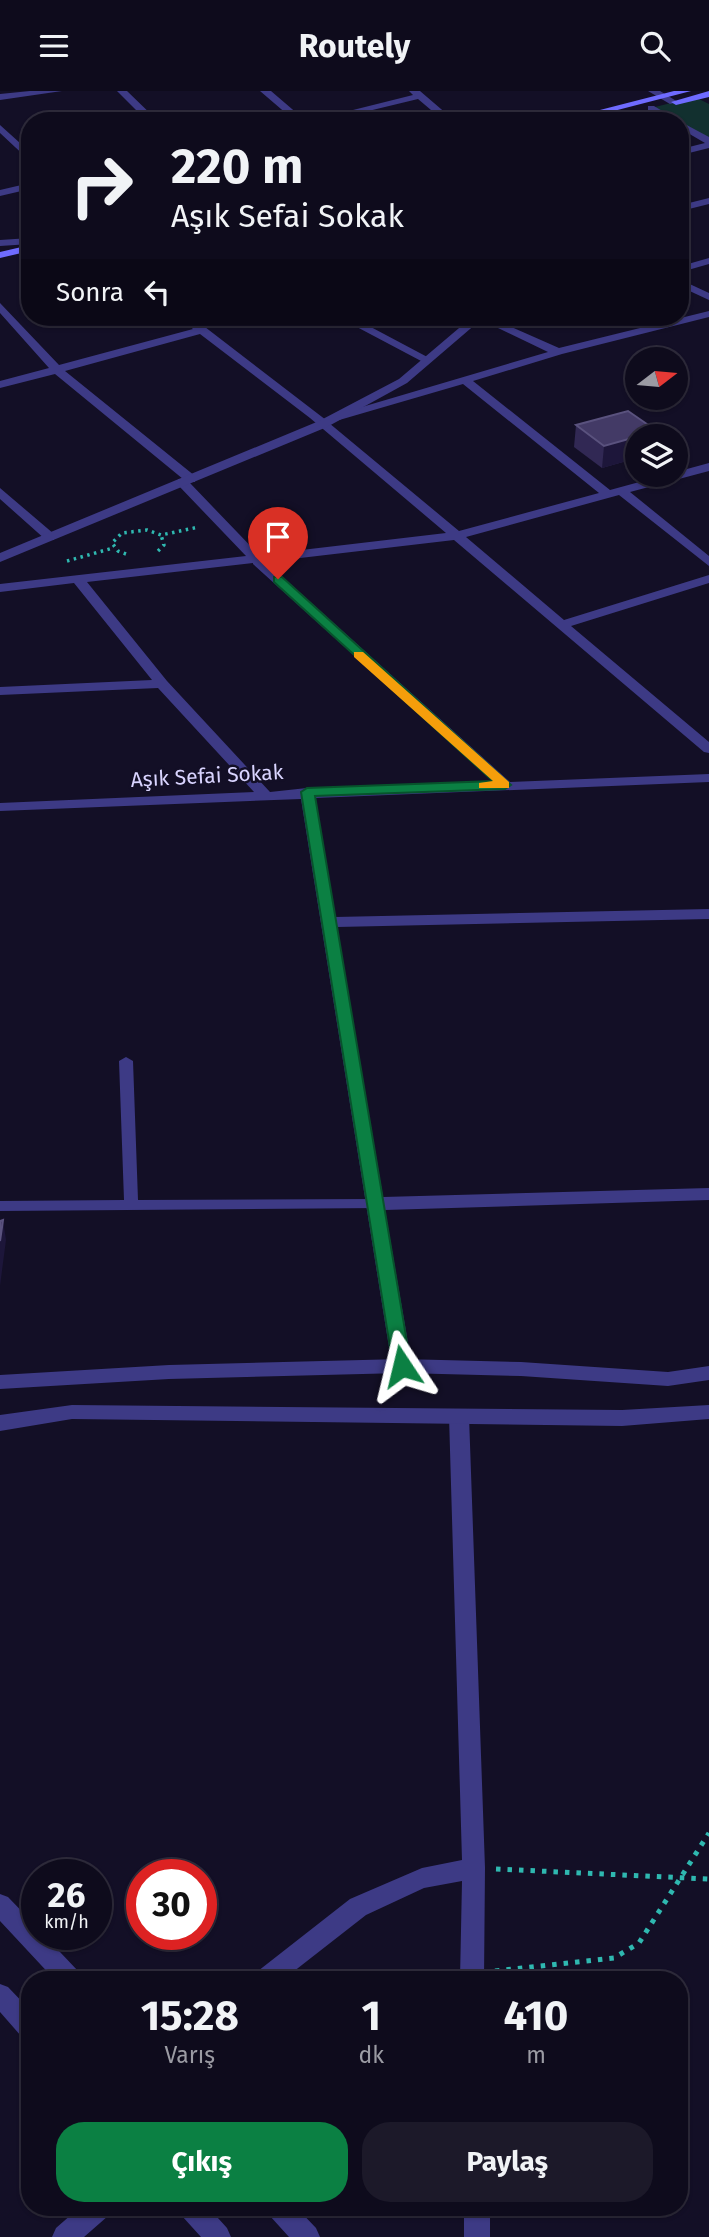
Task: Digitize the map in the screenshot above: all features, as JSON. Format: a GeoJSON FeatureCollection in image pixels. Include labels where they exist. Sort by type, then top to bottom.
{"type":"FeatureCollection","features":[{"type":"Feature","properties":{"kind":"main road"},"geometry":{"type":"LineString","coordinates":[[598,112],[686,91]]}},
{"type":"Feature","properties":{"kind":"main road"},"geometry":{"type":"LineString","coordinates":[[635,112],[709,94]]}},
{"type":"Feature","properties":{"kind":"main road"},"geometry":{"type":"LineString","coordinates":[[0,255],[21,250]]}},
{"type":"Feature","properties":{"kind":"main road"},"geometry":{"type":"LineString","coordinates":[[0,266],[21,261]]}},
{"type":"Feature","properties":{"kind":"street"},"geometry":{"type":"LineString","coordinates":[[0,97],[57,91]]}},
{"type":"Feature","properties":{"kind":"street"},"geometry":{"type":"LineString","coordinates":[[122,91],[144,112]]}},
{"type":"Feature","properties":{"kind":"street"},"geometry":{"type":"LineString","coordinates":[[265,91],[290,112]]}},
{"type":"Feature","properties":{"kind":"street"},"geometry":{"type":"LineString","coordinates":[[653,91],[673,102]]}},
{"type":"Feature","properties":{"kind":"street"},"geometry":{"type":"LineString","coordinates":[[348,112],[417,94],[439,112]]}},
{"type":"Feature","properties":{"kind":"street"},"geometry":{"type":"LineString","coordinates":[[651,108],[658,112]]}},
{"type":"Feature","properties":{"kind":"street"},"geometry":{"type":"LineString","coordinates":[[0,128],[21,149]]}},
{"type":"Feature","properties":{"kind":"street"},"geometry":{"type":"LineString","coordinates":[[689,130],[709,143]]}},
{"type":"Feature","properties":{"kind":"street"},"geometry":{"type":"LineString","coordinates":[[689,149],[709,143]]}},
{"type":"Feature","properties":{"kind":"street"},"geometry":{"type":"LineString","coordinates":[[0,193],[21,188]]}},
{"type":"Feature","properties":{"kind":"street"},"geometry":{"type":"LineString","coordinates":[[689,206],[709,201]]}},
{"type":"Feature","properties":{"kind":"street"},"geometry":{"type":"LineString","coordinates":[[0,243],[21,242]]}},
{"type":"Feature","properties":{"kind":"street"},"geometry":{"type":"LineString","coordinates":[[689,267],[709,261]]}},
{"type":"Feature","properties":{"kind":"street"},"geometry":{"type":"LineString","coordinates":[[689,287],[709,297]]}},
{"type":"Feature","properties":{"kind":"street"},"geometry":{"type":"LineString","coordinates":[[0,306],[57,370],[187,481],[258,561],[505,785]]}},
{"type":"Feature","properties":{"kind":"street"},"geometry":{"type":"LineString","coordinates":[[689,319],[709,314]]}},
{"type":"Feature","properties":{"kind":"street"},"geometry":{"type":"LineString","coordinates":[[197,326],[328,422],[456,536],[709,749]]}},
{"type":"Feature","properties":{"kind":"street"},"geometry":{"type":"LineString","coordinates":[[361,326],[427,360]]}},
{"type":"Feature","properties":{"kind":"street"},"geometry":{"type":"LineString","coordinates":[[0,558],[328,422],[403,381],[468,326]]}},
{"type":"Feature","properties":{"kind":"street"},"geometry":{"type":"LineString","coordinates":[[464,329],[475,326]]}},
{"type":"Feature","properties":{"kind":"street"},"geometry":{"type":"LineString","coordinates":[[504,326],[558,352]]}},
{"type":"Feature","properties":{"kind":"street"},"geometry":{"type":"LineString","coordinates":[[328,422],[558,352],[661,326]]}},
{"type":"Feature","properties":{"kind":"street"},"geometry":{"type":"LineString","coordinates":[[0,385],[202,330]]}},
{"type":"Feature","properties":{"kind":"street"},"geometry":{"type":"LineString","coordinates":[[466,381],[607,494]]}},
{"type":"Feature","properties":{"kind":"street"},"geometry":{"type":"LineString","coordinates":[[0,588],[258,561],[456,536],[709,467]]}},
{"type":"Feature","properties":{"kind":"street"},"geometry":{"type":"LineString","coordinates":[[621,491],[709,562]]}},
{"type":"Feature","properties":{"kind":"street"},"geometry":{"type":"LineString","coordinates":[[0,492],[50,537]]}},
{"type":"Feature","properties":{"kind":"street"},"geometry":{"type":"LineString","coordinates":[[561,625],[709,579]]}},
{"type":"Feature","properties":{"kind":"street"},"geometry":{"type":"LineString","coordinates":[[78,580],[162,684],[264,794]]}},
{"type":"Feature","properties":{"kind":"street"},"geometry":{"type":"LineString","coordinates":[[0,691],[162,684]]}},
{"type":"Feature","properties":{"kind":"street","name":"Aşık Sefai Sokak"},"geometry":{"type":"LineString","coordinates":[[0,807],[307,792],[709,778]]}},
{"type":"Feature","properties":{"kind":"street"},"geometry":{"type":"LineString","coordinates":[[307,792],[402,1366]]}},
{"type":"Feature","properties":{"kind":"street"},"geometry":{"type":"LineString","coordinates":[[329,922],[709,914]]}},
{"type":"Feature","properties":{"kind":"street"},"geometry":{"type":"LineString","coordinates":[[374,1204],[709,1194]]}},
{"type":"Feature","properties":{"kind":"street"},"geometry":{"type":"LineString","coordinates":[[0,1382],[169,1372],[402,1366],[521,1369],[668,1379],[709,1373]]}},
{"type":"Feature","properties":{"kind":"street"},"geometry":{"type":"LineString","coordinates":[[0,1423],[72,1412],[622,1418],[709,1412]]}},
{"type":"Feature","properties":{"kind":"street"},"geometry":{"type":"LineString","coordinates":[[459,1416],[474,1868],[472,1971]]}},
{"type":"Feature","properties":{"kind":"street"},"geometry":{"type":"LineString","coordinates":[[276,1971],[358,1907],[422,1878],[474,1868]]}},
{"type":"Feature","properties":{"kind":"street"},"geometry":{"type":"LineString","coordinates":[[0,1905],[62,1971]]}},
{"type":"Feature","properties":{"kind":"street"},"geometry":{"type":"LineString","coordinates":[[0,1995],[21,2018]]}},
{"type":"Feature","properties":{"kind":"street"},"geometry":{"type":"LineString","coordinates":[[65,2237],[89,2216]]}},
{"type":"Feature","properties":{"kind":"street"},"geometry":{"type":"LineString","coordinates":[[199,2216],[218,2237]]}},
{"type":"Feature","properties":{"kind":"street"},"geometry":{"type":"LineString","coordinates":[[287,2216],[307,2237]]}},
{"type":"Feature","properties":{"kind":"street"},"geometry":{"type":"LineString","coordinates":[[477,2216],[477,2237]]}},
{"type":"Feature","properties":{"kind":"lane"},"geometry":{"type":"LineString","coordinates":[[126,1061],[131,1203]]}},
{"type":"Feature","properties":{"kind":"lane"},"geometry":{"type":"LineString","coordinates":[[0,1206],[131,1203],[374,1204]]}},
{"type":"Feature","properties":{"kind":"path"},"geometry":{"type":"LineString","coordinates":[[113,548],[116,537],[130,530],[146,530],[161,535],[221,522]]}},
{"type":"Feature","properties":{"kind":"path"},"geometry":{"type":"LineString","coordinates":[[151,554],[164,545],[161,535]]}},
{"type":"Feature","properties":{"kind":"path"},"geometry":{"type":"LineString","coordinates":[[58,563],[113,548],[128,554]]}},
{"type":"Feature","properties":{"kind":"path"},"geometry":{"type":"LineString","coordinates":[[517,1971],[614,1958],[639,1943],[709,1833]]}},
{"type":"Feature","properties":{"kind":"path"},"geometry":{"type":"LineString","coordinates":[[474,1868],[709,1879]]}},
{"type":"Feature","properties":{"kind":"green space"},"geometry":{"type":"Polygon","coordinates":[[[695,97],[709,104],[709,141],[689,130],[689,112],[658,112],[651,108],[695,97]]]}},
{"type":"Feature","properties":{"kind":"building"},"geometry":{"type":"Polygon","coordinates":[[[628,411],[647,424],[625,424],[625,440],[604,446],[576,425],[628,411]]]}},
{"type":"Feature","properties":{"kind":"slow traffic"},"geometry":{"type":"LineString","coordinates":[[358,655],[505,785],[484,786]]}},
{"type":"Feature","properties":{"kind":"route"},"geometry":{"type":"LineString","coordinates":[[278,579],[379,674],[505,785],[307,792],[402,1366]]}}]}
